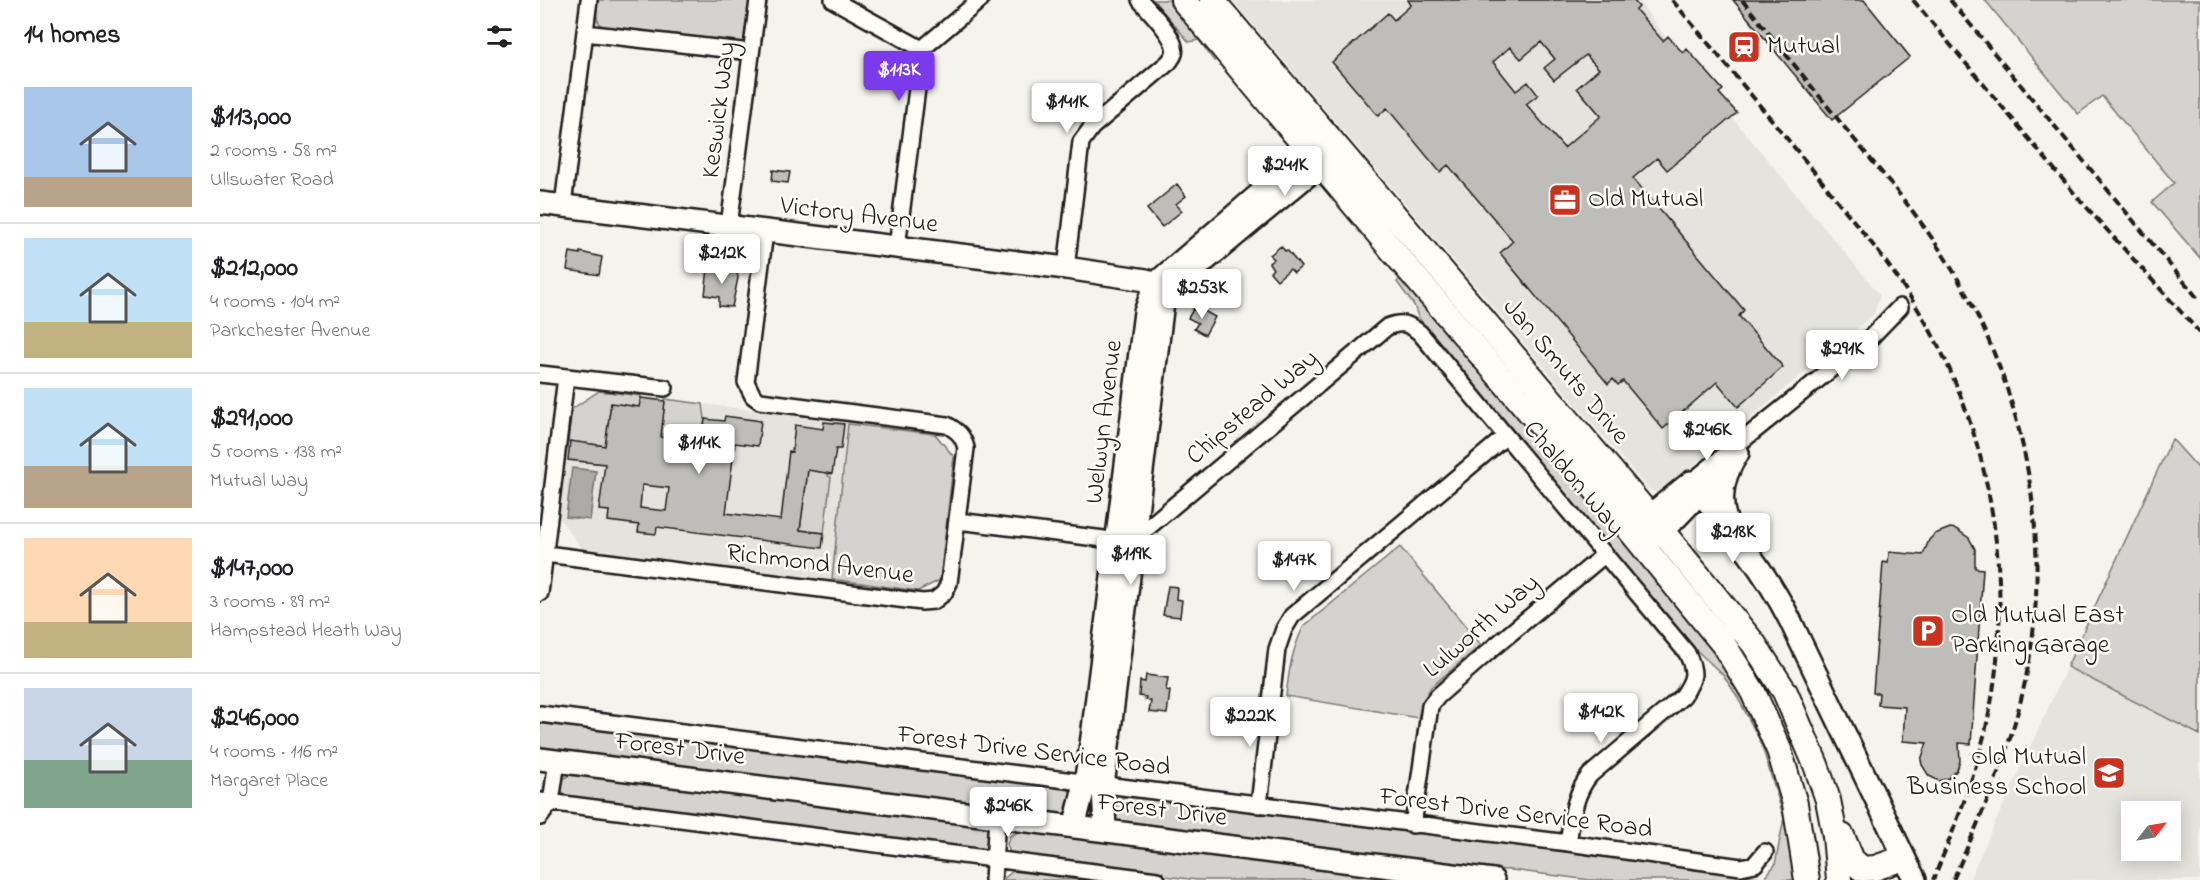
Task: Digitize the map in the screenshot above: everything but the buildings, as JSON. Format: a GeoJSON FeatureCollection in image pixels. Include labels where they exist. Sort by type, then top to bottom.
{"type":"FeatureCollection","features":[{"type":"Feature","properties":{"kind":"main road","name":"Jan Smuts Drive"},"geometry":{"type":"LineString","coordinates":[[1183,0],[1324,150],[1646,531],[1754,644],[1785,692],[1807,739],[1828,800],[1835,836],[1839,880]]}},
{"type":"Feature","properties":{"kind":"main road","name":"Jan Smuts Drive"},"geometry":{"type":"LineString","coordinates":[[1212,0],[1324,150]]}},
{"type":"Feature","properties":{"kind":"main road","name":"Jan Smuts Drive"},"geometry":{"type":"LineString","coordinates":[[1646,531],[1724,645],[1753,692],[1779,750],[1794,797],[1801,829],[1807,880]]}},
{"type":"Feature","properties":{"kind":"main road"},"geometry":{"type":"LineString","coordinates":[[1828,800],[1848,852],[1856,865],[1868,870],[1904,862]]}},
{"type":"Feature","properties":{"kind":"street"},"geometry":{"type":"LineString","coordinates":[[563,206],[589,0]]}},
{"type":"Feature","properties":{"kind":"street","name":"Keswick Way"},"geometry":{"type":"LineString","coordinates":[[729,226],[758,0]]}},
{"type":"Feature","properties":{"kind":"street"},"geometry":{"type":"LineString","coordinates":[[833,0],[922,49]]}},
{"type":"Feature","properties":{"kind":"street"},"geometry":{"type":"LineString","coordinates":[[897,247],[922,49],[980,0]]}},
{"type":"Feature","properties":{"kind":"street"},"geometry":{"type":"LineString","coordinates":[[1066,268],[1082,142],[1092,127],[1169,62],[1174,54],[1175,45],[1169,34],[1140,0]]}},
{"type":"Feature","properties":{"kind":"street"},"geometry":{"type":"LineString","coordinates":[[585,33],[751,52]]}},
{"type":"Feature","properties":{"kind":"street","name":"Welwyn Avenue"},"geometry":{"type":"LineString","coordinates":[[1126,539],[1145,312],[1161,289],[1324,150]]}},
{"type":"Feature","properties":{"kind":"street","name":"Victory Avenue"},"geometry":{"type":"LineString","coordinates":[[540,203],[1066,268],[1146,280],[1161,289]]}},
{"type":"Feature","properties":{"kind":"street","name":"Richmond Avenue"},"geometry":{"type":"LineString","coordinates":[[546,554],[922,602],[934,601],[944,593],[950,583],[958,521],[966,448],[963,438],[957,430],[947,425],[760,401],[753,396],[746,382],[765,232]]}},
{"type":"Feature","properties":{"kind":"street"},"geometry":{"type":"LineString","coordinates":[[1128,278],[1141,291],[1145,312]]}},
{"type":"Feature","properties":{"kind":"street","name":"Welwyn Avenue"},"geometry":{"type":"LineString","coordinates":[[1074,827],[1094,785],[1126,539],[1162,306],[1161,289]]}},
{"type":"Feature","properties":{"kind":"street"},"geometry":{"type":"LineString","coordinates":[[1695,488],[1759,426],[1871,337],[1900,307]]}},
{"type":"Feature","properties":{"kind":"street","name":"Chipstead Way"},"geometry":{"type":"LineString","coordinates":[[1126,539],[1387,327],[1398,322],[1409,324]]}},
{"type":"Feature","properties":{"kind":"street","name":"Chaldon Way"},"geometry":{"type":"LineString","coordinates":[[1409,324],[1420,333],[1687,653],[1694,668],[1691,683],[1683,696],[1590,775],[1581,786],[1576,799],[1568,843]]}},
{"type":"Feature","properties":{"kind":"street"},"geometry":{"type":"LineString","coordinates":[[540,374],[665,388]]}},
{"type":"Feature","properties":{"kind":"street"},"geometry":{"type":"LineString","coordinates":[[540,593],[566,377]]}},
{"type":"Feature","properties":{"kind":"street"},"geometry":{"type":"LineString","coordinates":[[1728,528],[1723,510],[1723,487],[1728,469],[1759,426]]}},
{"type":"Feature","properties":{"kind":"street"},"geometry":{"type":"LineString","coordinates":[[1259,805],[1277,649],[1284,629],[1292,616],[1506,436]]}},
{"type":"Feature","properties":{"kind":"street"},"geometry":{"type":"LineString","coordinates":[[1646,531],[1738,453]]}},
{"type":"Feature","properties":{"kind":"street"},"geometry":{"type":"LineString","coordinates":[[1695,488],[1756,561],[1775,590],[1904,862]]}},
{"type":"Feature","properties":{"kind":"street"},"geometry":{"type":"LineString","coordinates":[[958,521],[1104,539],[1126,539]]}},
{"type":"Feature","properties":{"kind":"street","name":"Lulworth Way"},"geometry":{"type":"LineString","coordinates":[[1413,825],[1430,706],[1446,689],[1604,555]]}},
{"type":"Feature","properties":{"kind":"street","name":"Forest Drive Service Road"},"geometry":{"type":"LineString","coordinates":[[540,714],[1568,843],[1741,867],[1755,864],[1765,852]]}},
{"type":"Feature","properties":{"kind":"street"},"geometry":{"type":"LineString","coordinates":[[540,818],[545,802],[549,760]]}},
{"type":"Feature","properties":{"kind":"street","name":"Forest Drive"},"geometry":{"type":"LineString","coordinates":[[549,760],[1105,830],[1413,875],[1492,880]]}},
{"type":"Feature","properties":{"kind":"street","name":"Welwyn Avenue"},"geometry":{"type":"LineString","coordinates":[[1094,785],[1105,830]]}},
{"type":"Feature","properties":{"kind":"street"},"geometry":{"type":"LineString","coordinates":[[545,802],[1157,880]]}},
{"type":"Feature","properties":{"kind":"street"},"geometry":{"type":"LineString","coordinates":[[993,880],[997,817]]}},
{"type":"Feature","properties":{"kind":"shaded area"},"geometry":{"type":"Polygon","coordinates":[[[598,0],[757,0],[747,44],[740,46],[606,30],[602,27],[596,13],[598,0]]]}},
{"type":"Feature","properties":{"kind":"shaded area"},"geometry":{"type":"Polygon","coordinates":[[[1153,0],[1172,0],[1221,56],[1214,61],[1199,40],[1189,42],[1153,0]]]}},
{"type":"Feature","properties":{"kind":"shaded area"},"geometry":{"type":"Polygon","coordinates":[[[1232,0],[1638,0],[1666,38],[1880,295],[1874,314],[1664,490],[1656,493],[1648,489],[1232,0]]]}},
{"type":"Feature","properties":{"kind":"shaded area"},"geometry":{"type":"Polygon","coordinates":[[[1985,0],[2200,0],[2200,258],[2152,202],[2174,183],[2102,96],[2078,114],[1985,0]]]}},
{"type":"Feature","properties":{"kind":"shaded area"},"geometry":{"type":"Polygon","coordinates":[[[1404,275],[1719,650],[1777,750],[1802,880],[1590,880],[1512,870],[1434,867],[1118,822],[1114,816],[1116,801],[1130,794],[1764,878],[1775,865],[1784,818],[1761,743],[1737,696],[1723,675],[1694,648],[1612,553],[1418,317],[1414,305],[1397,282],[1404,275]]]}},
{"type":"Feature","properties":{"kind":"shaded area"},"geometry":{"type":"Polygon","coordinates":[[[599,391],[936,433],[955,457],[941,581],[918,592],[583,550],[559,518],[572,409],[599,391]]]}},
{"type":"Feature","properties":{"kind":"shaded area"},"geometry":{"type":"Polygon","coordinates":[[[599,391],[641,396],[639,407],[611,403],[608,427],[615,447],[568,441],[572,409],[599,391]]]}},
{"type":"Feature","properties":{"kind":"shaded area"},"geometry":{"type":"Polygon","coordinates":[[[665,399],[703,404],[705,419],[702,439],[661,434],[665,399]]]}},
{"type":"Feature","properties":{"kind":"shaded area"},"geometry":{"type":"Polygon","coordinates":[[[848,424],[935,434],[954,457],[940,580],[918,591],[832,579],[848,424]]]}},
{"type":"Feature","properties":{"kind":"shaded area"},"geometry":{"type":"Polygon","coordinates":[[[2172,439],[2200,470],[2200,735],[2067,667],[2172,439]]]}},
{"type":"Feature","properties":{"kind":"shaded area"},"geometry":{"type":"Polygon","coordinates":[[[572,468],[596,471],[590,520],[566,517],[572,468]]]}},
{"type":"Feature","properties":{"kind":"shaded area"},"geometry":{"type":"Polygon","coordinates":[[[808,470],[828,473],[831,477],[824,533],[800,530],[808,470]]]}},
{"type":"Feature","properties":{"kind":"shaded area"},"geometry":{"type":"Polygon","coordinates":[[[1400,547],[1481,645],[1431,687],[1423,701],[1418,718],[1286,696],[1292,660],[1304,626],[1400,547]]]}},
{"type":"Feature","properties":{"kind":"shaded area","name":"Old Mutual Business School"},"geometry":{"type":"Polygon","coordinates":[[[2067,667],[2200,735],[2200,880],[1969,880],[2067,667]]]}},
{"type":"Feature","properties":{"kind":"shaded area"},"geometry":{"type":"Polygon","coordinates":[[[540,720],[1068,789],[1073,794],[1076,809],[1063,818],[540,750],[540,720]]]}},
{"type":"Feature","properties":{"kind":"shaded area"},"geometry":{"type":"Polygon","coordinates":[[[574,772],[988,825],[991,832],[990,846],[978,853],[567,801],[561,789],[563,779],[574,772]]]}},
{"type":"Feature","properties":{"kind":"shaded area"},"geometry":{"type":"Polygon","coordinates":[[[1024,829],[1402,877],[1405,880],[1197,880],[1017,857],[1010,853],[1007,844],[1010,836],[1024,829]]]}},
{"type":"Feature","properties":{"kind":"shaded area"},"geometry":{"type":"Polygon","coordinates":[[[1017,868],[1112,880],[1002,880],[1017,868]]]}},
{"type":"Feature","properties":{"kind":"railway"},"geometry":{"type":"LineString","coordinates":[[1672,0],[1871,242],[1904,287],[1941,352],[1964,404],[1981,459],[1992,515],[1999,572],[1999,629],[1994,685],[1973,776],[1933,880]]}},
{"type":"Feature","properties":{"kind":"railway"},"geometry":{"type":"LineString","coordinates":[[1742,0],[1903,199],[1938,247],[1968,297],[1992,350],[2012,404],[2026,461],[2034,518],[2037,576],[2033,634],[2023,691],[2010,740],[1953,880]]}},
{"type":"Feature","properties":{"kind":"railway"},"geometry":{"type":"LineString","coordinates":[[1913,0],[2080,200],[2200,333]]}},
{"type":"Feature","properties":{"kind":"railway"},"geometry":{"type":"LineString","coordinates":[[1950,0],[2200,301]]}},
{"type":"Feature","properties":{"kind":"place","name":"Mutual"},"geometry":{"type":"Point","coordinates":[1744,47]}},
{"type":"Feature","properties":{"kind":"place","name":"Old Mutual"},"geometry":{"type":"Point","coordinates":[1565,200]}},
{"type":"Feature","properties":{"kind":"place","name":"Old Mutual East Parking Garage"},"geometry":{"type":"Point","coordinates":[1928,631]}},
{"type":"Feature","properties":{"kind":"place","name":"Old Mutual Business School"},"geometry":{"type":"Point","coordinates":[2109,773]}}]}
